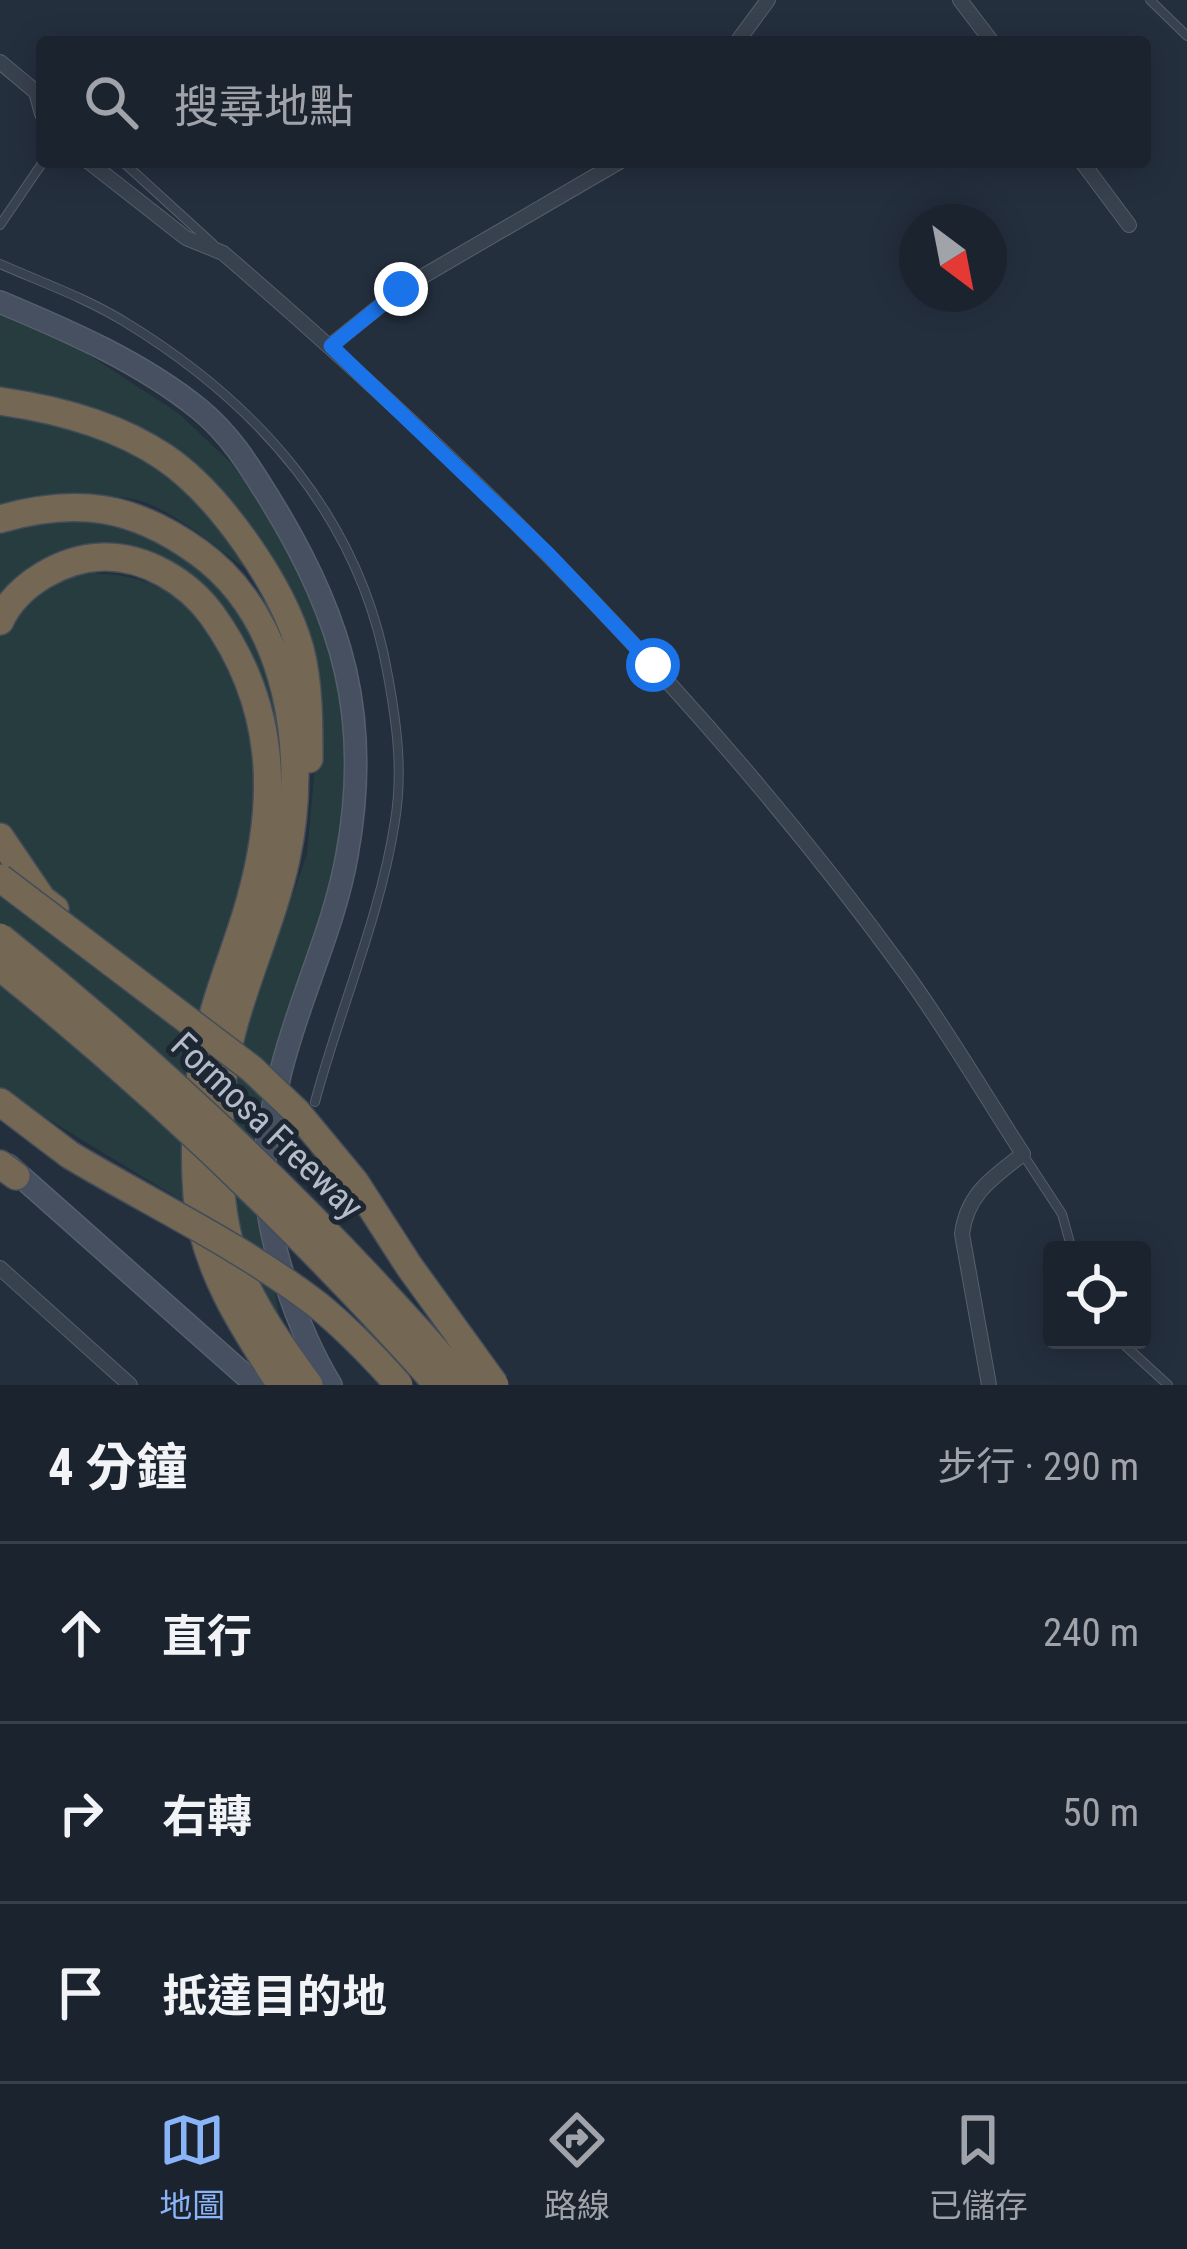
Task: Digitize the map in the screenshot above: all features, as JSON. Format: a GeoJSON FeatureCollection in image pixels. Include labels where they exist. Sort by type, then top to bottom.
{"type":"FeatureCollection","features":[{"type":"Feature","properties":{"kind":"highway"},"geometry":{"type":"LineString","coordinates":[[0,400],[107,427],[166,458],[222,514],[264,568],[300,651],[309,721],[308,804],[281,907],[243,1002]]}},
{"type":"Feature","properties":{"kind":"highway"},"geometry":{"type":"LineString","coordinates":[[0,519],[68,505],[106,509],[165,527],[238,588],[267,634],[292,732],[294,817],[286,863],[221,1091],[224,1212],[232,1252],[268,1326],[309,1385]]}},
{"type":"Feature","properties":{"kind":"highway"},"geometry":{"type":"LineString","coordinates":[[0,621],[15,598],[42,577],[86,558],[111,556],[161,572],[200,599],[243,663],[256,695],[268,759],[268,803],[251,899],[211,1021],[199,1087],[197,1196],[222,1283],[281,1385]]}},
{"type":"Feature","properties":{"kind":"highway"},"geometry":{"type":"LineString","coordinates":[[0,837],[42,899],[157,998]]}},
{"type":"Feature","properties":{"kind":"highway"},"geometry":{"type":"LineString","coordinates":[[0,878],[252,1069],[297,1112],[355,1182],[496,1385]]}},
{"type":"Feature","properties":{"kind":"highway","name":"Formosa Freeway"},"geometry":{"type":"LineString","coordinates":[[0,938],[180,1088],[358,1263],[466,1385]]}},
{"type":"Feature","properties":{"kind":"highway","name":"Formosa Freeway"},"geometry":{"type":"LineString","coordinates":[[0,968],[68,1022],[243,1183],[374,1313],[438,1385]]}},
{"type":"Feature","properties":{"kind":"highway"},"geometry":{"type":"LineString","coordinates":[[0,1102],[70,1155]]}},
{"type":"Feature","properties":{"kind":"highway"},"geometry":{"type":"LineString","coordinates":[[0,1115],[206,1233],[315,1304],[399,1385]]}},
{"type":"Feature","properties":{"kind":"street"},"geometry":{"type":"LineString","coordinates":[[741,36],[767,0]]}},
{"type":"Feature","properties":{"kind":"street"},"geometry":{"type":"LineString","coordinates":[[960,0],[987,36]]}},
{"type":"Feature","properties":{"kind":"street"},"geometry":{"type":"LineString","coordinates":[[0,62],[36,92]]}},
{"type":"Feature","properties":{"kind":"street"},"geometry":{"type":"LineString","coordinates":[[97,168],[186,238],[223,254],[331,346],[562,567],[755,782],[906,973],[1023,1154],[974,1194],[965,1210],[962,1234],[988,1385]]}},
{"type":"Feature","properties":{"kind":"street"},"geometry":{"type":"LineString","coordinates":[[331,346],[401,289],[609,168]]}},
{"type":"Feature","properties":{"kind":"street"},"geometry":{"type":"LineString","coordinates":[[1086,168],[1129,225]]}},
{"type":"Feature","properties":{"kind":"street"},"geometry":{"type":"LineString","coordinates":[[0,302],[93,342],[141,370],[198,408],[235,443],[308,561],[342,646],[356,732],[358,787],[329,928],[282,1070],[265,1178],[282,1265],[307,1341],[331,1385]]}},
{"type":"Feature","properties":{"kind":"street"},"geometry":{"type":"LineString","coordinates":[[5,1165],[256,1385]]}},
{"type":"Feature","properties":{"kind":"street"},"geometry":{"type":"LineString","coordinates":[[0,1268],[130,1385]]}},
{"type":"Feature","properties":{"kind":"lane"},"geometry":{"type":"LineString","coordinates":[[1150,0],[1187,35]]}},
{"type":"Feature","properties":{"kind":"lane"},"geometry":{"type":"LineString","coordinates":[[0,225],[39,168]]}},
{"type":"Feature","properties":{"kind":"lane"},"geometry":{"type":"LineString","coordinates":[[130,168],[223,254]]}},
{"type":"Feature","properties":{"kind":"lane"},"geometry":{"type":"LineString","coordinates":[[0,264],[122,320],[203,374],[264,429],[308,480],[338,526],[362,581],[383,644],[398,731],[400,781],[385,876],[334,1030],[316,1102]]}},
{"type":"Feature","properties":{"kind":"lane"},"geometry":{"type":"LineString","coordinates":[[1023,1154],[1062,1214],[1070,1241]]}},
{"type":"Feature","properties":{"kind":"lane"},"geometry":{"type":"LineString","coordinates":[[1129,1349],[1168,1385]]}},
{"type":"Feature","properties":{"kind":"green space"},"geometry":{"type":"Polygon","coordinates":[[[0,315],[83,351],[178,413],[231,463],[261,504],[291,549],[325,619],[344,713],[350,791],[332,882],[287,1020],[268,1251],[281,1328],[258,1294],[232,1206],[230,1123],[236,1071],[258,994],[307,854],[315,766],[298,617],[198,503],[260,580],[181,521],[148,503],[83,497],[0,508],[0,315]]]}},
{"type":"Feature","properties":{"kind":"green space"},"geometry":{"type":"Polygon","coordinates":[[[93,517],[173,541],[257,628],[286,725],[281,825],[241,641],[104,544],[96,574],[135,579],[168,593],[196,616],[218,645],[236,679],[256,753],[257,821],[186,1203],[0,1090],[0,528],[93,517]]]}},
{"type":"Feature","properties":{"kind":"route"},"geometry":{"type":"LineString","coordinates":[[401,289],[331,346],[548,554],[653,665]]}}]}
